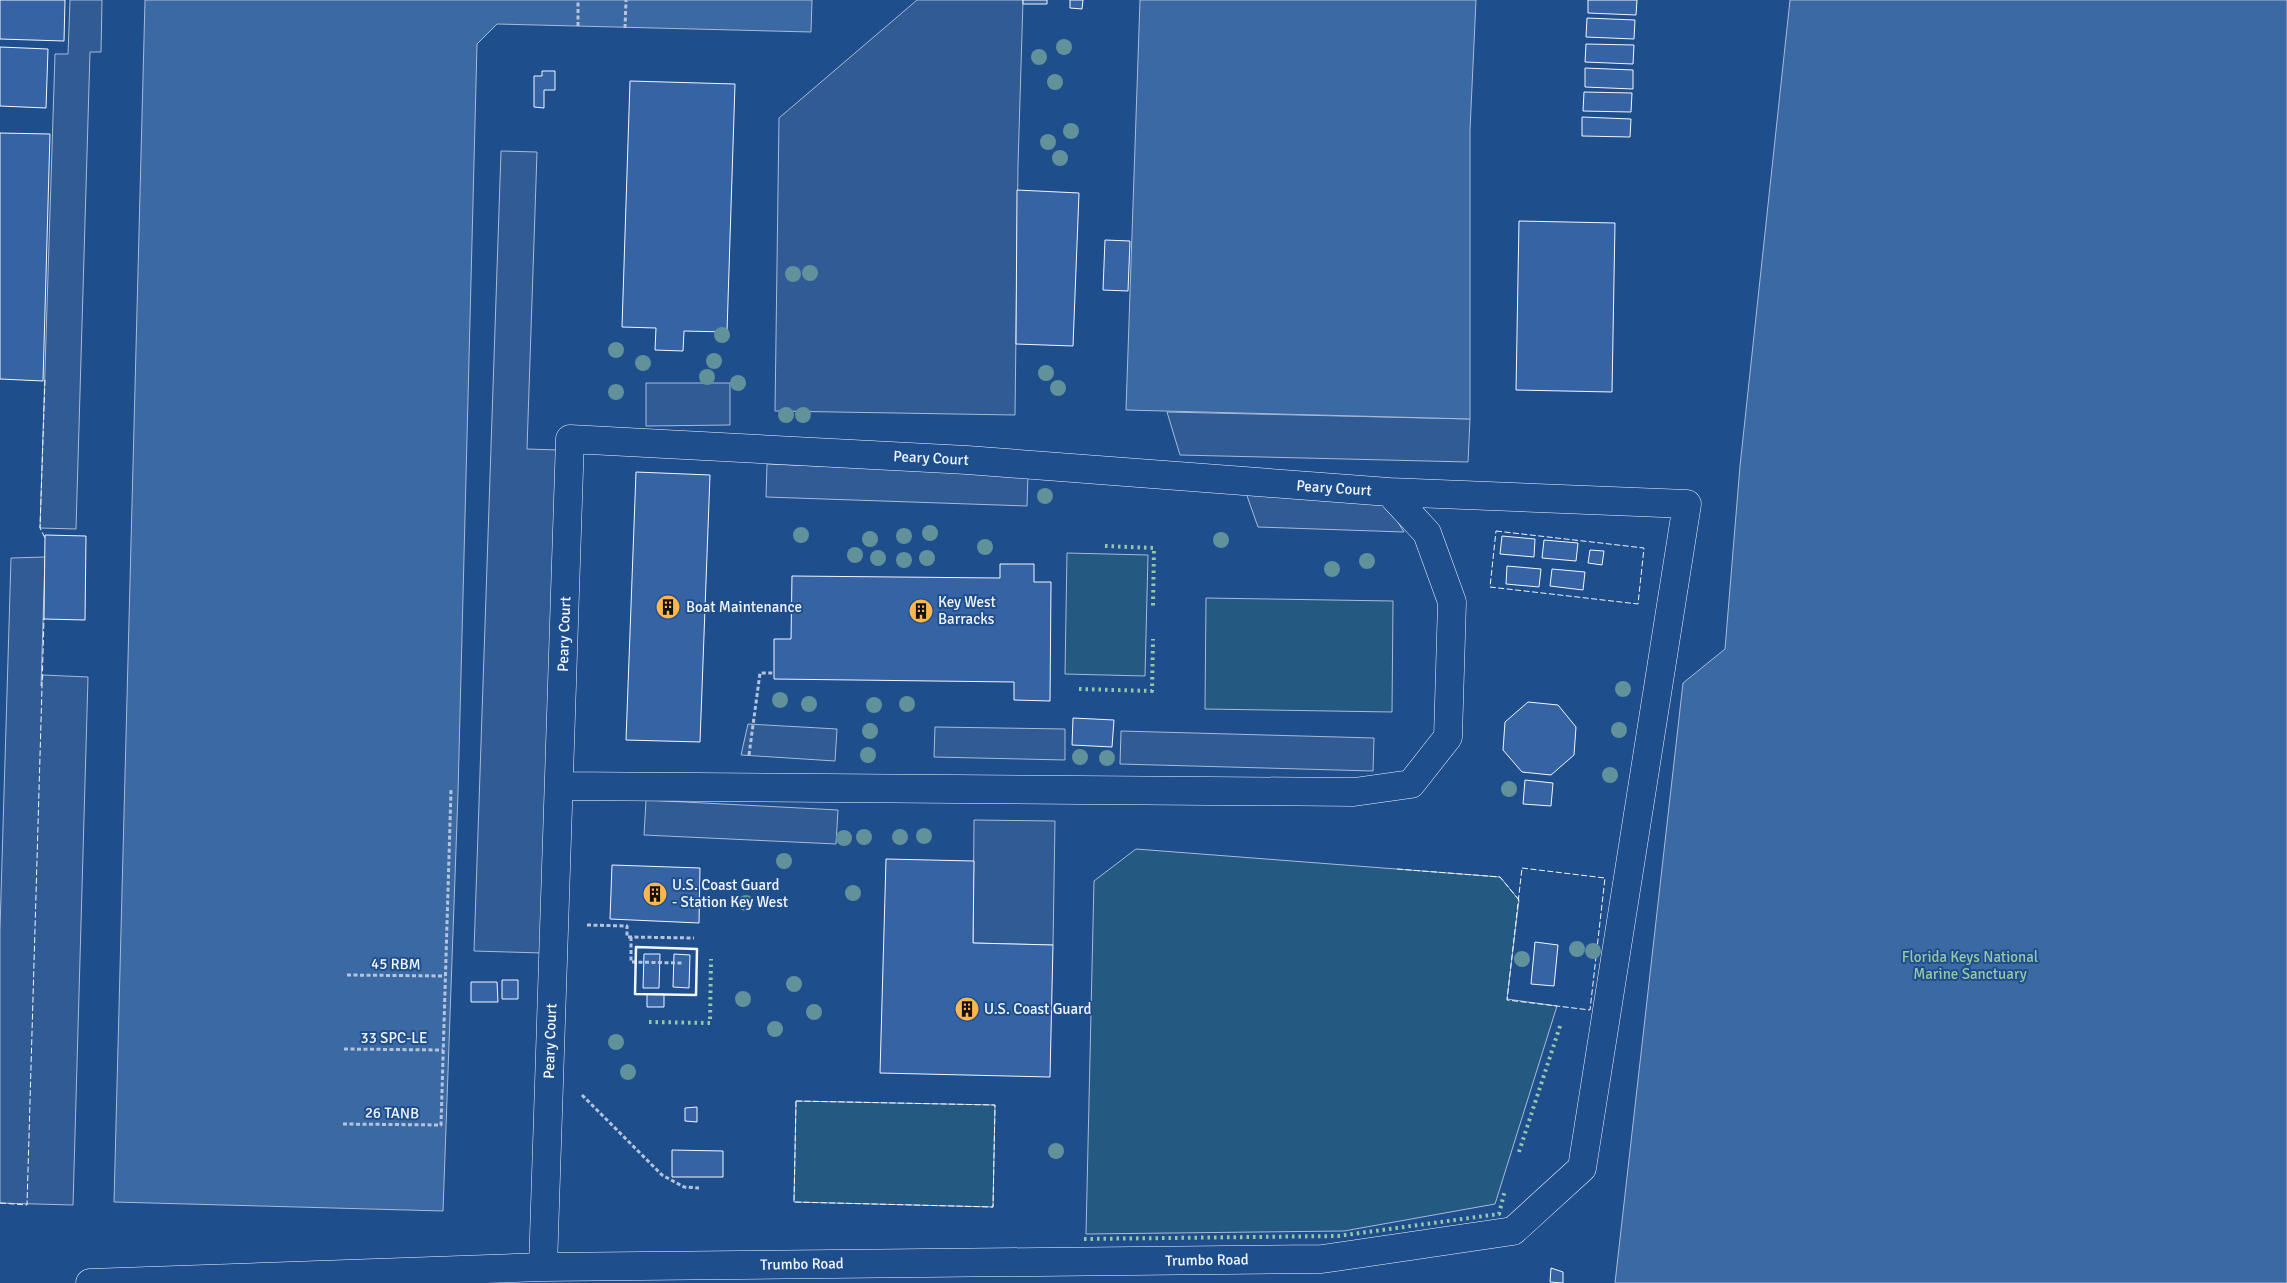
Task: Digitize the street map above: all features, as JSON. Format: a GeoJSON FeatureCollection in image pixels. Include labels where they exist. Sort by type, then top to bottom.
{"type":"FeatureCollection","features":[{"type":"Feature","properties":{"kind":"lane","name":"Peary Court"},"geometry":{"type":"LineString","coordinates":[[543,1267],[570,439],[967,460],[1389,492],[1428,533],[1452,602],[1448,737],[1411,784],[1354,792],[559,786]]}},
{"type":"Feature","properties":{"kind":"lane","name":"Trumbo Road"},"geometry":{"type":"LineString","coordinates":[[90,1283],[543,1267],[856,1273],[1322,1259],[1513,1231],[1582,1168],[1687,504],[1389,492]]}},
{"type":"Feature","properties":{"kind":"path"},"geometry":{"type":"LineString","coordinates":[[578,0],[578,26]]}},
{"type":"Feature","properties":{"kind":"path"},"geometry":{"type":"LineString","coordinates":[[625,28],[626,0]]}},
{"type":"Feature","properties":{"kind":"path"},"geometry":{"type":"LineString","coordinates":[[744,787],[760,673],[774,673]]}},
{"type":"Feature","properties":{"kind":"path"},"geometry":{"type":"LineString","coordinates":[[443,1050],[451,790]]}},
{"type":"Feature","properties":{"kind":"path"},"geometry":{"type":"LineString","coordinates":[[584,925],[627,926],[627,937],[694,938]]}},
{"type":"Feature","properties":{"kind":"path"},"geometry":{"type":"LineString","coordinates":[[631,937],[630,962],[684,962]]}},
{"type":"Feature","properties":{"kind":"path","name":"45 RBM"},"geometry":{"type":"LineString","coordinates":[[347,975],[445,976]]}},
{"type":"Feature","properties":{"kind":"path","name":"33 SPC-LE"},"geometry":{"type":"LineString","coordinates":[[344,1049],[443,1050]]}},
{"type":"Feature","properties":{"kind":"path","name":"26 TANB"},"geometry":{"type":"LineString","coordinates":[[343,1124],[441,1125],[443,1050]]}},
{"type":"Feature","properties":{"kind":"path"},"geometry":{"type":"LineString","coordinates":[[550,1063],[662,1175],[684,1187],[699,1188]]}},
{"type":"Feature","properties":{"kind":"shaded area"},"geometry":{"type":"Polygon","coordinates":[[[70,0],[102,0],[101,52],[90,52],[76,529],[40,528],[55,54],[68,54],[70,0]]]}},
{"type":"Feature","properties":{"kind":"shaded area"},"geometry":{"type":"Polygon","coordinates":[[[145,0],[812,0],[811,32],[497,24],[477,44],[458,793],[443,1211],[114,1202],[145,0]]]}},
{"type":"Feature","properties":{"kind":"shaded area"},"geometry":{"type":"Polygon","coordinates":[[[917,0],[1023,0],[1018,165],[1015,415],[775,411],[779,118],[917,0]]]}},
{"type":"Feature","properties":{"kind":"shaded area"},"geometry":{"type":"Polygon","coordinates":[[[1140,0],[1476,0],[1470,130],[1470,419],[1126,410],[1140,0]]]}},
{"type":"Feature","properties":{"kind":"shaded area","name":"Florida Keys National Marine Sanctuary"},"geometry":{"type":"Polygon","coordinates":[[[1790,0],[2287,0],[2287,1283],[1615,1283],[1683,683],[1725,649],[1740,466],[1790,0]]]}},
{"type":"Feature","properties":{"kind":"shaded area"},"geometry":{"type":"Polygon","coordinates":[[[501,151],[537,152],[527,449],[559,450],[542,953],[474,951],[501,151]]]}},
{"type":"Feature","properties":{"kind":"shaded area"},"geometry":{"type":"Polygon","coordinates":[[[646,383],[730,383],[730,425],[646,426],[646,383]]]}},
{"type":"Feature","properties":{"kind":"shaded area"},"geometry":{"type":"Polygon","coordinates":[[[1167,412],[1470,419],[1468,462],[1180,455],[1167,412]]]}},
{"type":"Feature","properties":{"kind":"shaded area"},"geometry":{"type":"Polygon","coordinates":[[[767,464],[1028,474],[1027,506],[766,497],[767,464]]]}},
{"type":"Feature","properties":{"kind":"shaded area"},"geometry":{"type":"Polygon","coordinates":[[[1246,493],[1386,503],[1404,532],[1258,527],[1246,493]]]}},
{"type":"Feature","properties":{"kind":"shaded area"},"geometry":{"type":"Polygon","coordinates":[[[1067,553],[1148,555],[1145,676],[1065,674],[1067,553]]]}},
{"type":"Feature","properties":{"kind":"shaded area"},"geometry":{"type":"Polygon","coordinates":[[[45,557],[41,686],[43,675],[88,677],[73,1205],[0,1203],[0,929],[11,558],[45,557]]]}},
{"type":"Feature","properties":{"kind":"shaded area"},"geometry":{"type":"Polygon","coordinates":[[[1206,598],[1393,601],[1392,712],[1205,709],[1206,598]]]}},
{"type":"Feature","properties":{"kind":"shaded area"},"geometry":{"type":"Polygon","coordinates":[[[748,724],[837,729],[835,761],[741,755],[748,724]]]}},
{"type":"Feature","properties":{"kind":"shaded area"},"geometry":{"type":"Polygon","coordinates":[[[935,727],[1065,729],[1065,760],[934,757],[935,727]]]}},
{"type":"Feature","properties":{"kind":"shaded area"},"geometry":{"type":"Polygon","coordinates":[[[1121,731],[1374,738],[1373,771],[1120,764],[1121,731]]]}},
{"type":"Feature","properties":{"kind":"shaded area"},"geometry":{"type":"Polygon","coordinates":[[[646,800],[838,810],[836,844],[644,835],[646,800]]]}},
{"type":"Feature","properties":{"kind":"shaded area"},"geometry":{"type":"Polygon","coordinates":[[[974,820],[1055,821],[1053,945],[973,943],[974,820]]]}},
{"type":"Feature","properties":{"kind":"shaded area"},"geometry":{"type":"Polygon","coordinates":[[[1136,849],[1500,877],[1519,900],[1507,999],[1557,1006],[1495,1204],[1344,1231],[1086,1234],[1094,881],[1136,849]]]}},
{"type":"Feature","properties":{"kind":"shaded area"},"geometry":{"type":"Polygon","coordinates":[[[796,1101],[995,1105],[993,1207],[794,1202],[796,1101]]]}},
{"type":"Feature","properties":{"kind":"building"},"geometry":{"type":"Polygon","coordinates":[[[0,0],[65,0],[64,41],[0,39],[0,0]]]}},
{"type":"Feature","properties":{"kind":"building"},"geometry":{"type":"Polygon","coordinates":[[[1023,0],[1047,0],[1047,4],[1023,4],[1023,0]]]}},
{"type":"Feature","properties":{"kind":"building"},"geometry":{"type":"Polygon","coordinates":[[[1070,0],[1083,0],[1082,9],[1070,8],[1070,0]]]}},
{"type":"Feature","properties":{"kind":"building"},"geometry":{"type":"Polygon","coordinates":[[[1588,0],[1637,0],[1636,15],[1588,13],[1588,0]]]}},
{"type":"Feature","properties":{"kind":"building"},"geometry":{"type":"Polygon","coordinates":[[[1587,18],[1635,20],[1634,39],[1586,37],[1587,18]]]}},
{"type":"Feature","properties":{"kind":"building"},"geometry":{"type":"Polygon","coordinates":[[[1586,44],[1634,45],[1633,64],[1585,62],[1586,44]]]}},
{"type":"Feature","properties":{"kind":"building"},"geometry":{"type":"Polygon","coordinates":[[[0,47],[48,49],[46,108],[0,106],[0,47]]]}},
{"type":"Feature","properties":{"kind":"building"},"geometry":{"type":"Polygon","coordinates":[[[1585,68],[1633,70],[1633,89],[1585,87],[1585,68]]]}},
{"type":"Feature","properties":{"kind":"building"},"geometry":{"type":"Polygon","coordinates":[[[542,71],[555,71],[555,90],[544,90],[544,108],[534,107],[534,76],[542,76],[542,71]]]}},
{"type":"Feature","properties":{"kind":"building"},"geometry":{"type":"Polygon","coordinates":[[[630,81],[735,84],[727,332],[684,331],[683,351],[655,350],[656,328],[622,327],[630,81]]]}},
{"type":"Feature","properties":{"kind":"building"},"geometry":{"type":"Polygon","coordinates":[[[1584,92],[1632,93],[1631,112],[1583,111],[1584,92]]]}},
{"type":"Feature","properties":{"kind":"building"},"geometry":{"type":"Polygon","coordinates":[[[1582,117],[1631,119],[1630,137],[1582,136],[1582,117]]]}},
{"type":"Feature","properties":{"kind":"building"},"geometry":{"type":"Polygon","coordinates":[[[0,133],[50,134],[43,381],[0,379],[0,133]]]}},
{"type":"Feature","properties":{"kind":"building"},"geometry":{"type":"Polygon","coordinates":[[[1017,190],[1079,193],[1073,346],[1016,344],[1017,190]]]}},
{"type":"Feature","properties":{"kind":"building"},"geometry":{"type":"Polygon","coordinates":[[[1519,221],[1615,223],[1612,392],[1516,390],[1519,221]]]}},
{"type":"Feature","properties":{"kind":"building"},"geometry":{"type":"Polygon","coordinates":[[[1105,240],[1130,241],[1128,291],[1103,290],[1105,240]]]}},
{"type":"Feature","properties":{"kind":"building","name":"Boat Maintenance"},"geometry":{"type":"Polygon","coordinates":[[[636,472],[710,475],[700,742],[626,740],[636,472]]]}},
{"type":"Feature","properties":{"kind":"building"},"geometry":{"type":"Polygon","coordinates":[[[45,535],[86,536],[85,620],[44,619],[45,535]]]}},
{"type":"Feature","properties":{"kind":"building"},"geometry":{"type":"Polygon","coordinates":[[[1502,536],[1535,539],[1534,557],[1500,554],[1502,536]]]}},
{"type":"Feature","properties":{"kind":"building"},"geometry":{"type":"Polygon","coordinates":[[[1544,540],[1578,543],[1576,561],[1542,558],[1544,540]]]}},
{"type":"Feature","properties":{"kind":"building"},"geometry":{"type":"Polygon","coordinates":[[[1590,550],[1604,551],[1602,565],[1588,563],[1590,550]]]}},
{"type":"Feature","properties":{"kind":"building","name":"Key West Barracks"},"geometry":{"type":"Polygon","coordinates":[[[1000,564],[1034,564],[1034,582],[1051,582],[1050,701],[1014,700],[1014,682],[774,679],[774,639],[791,639],[792,576],[1000,578],[1000,564]]]}},
{"type":"Feature","properties":{"kind":"building"},"geometry":{"type":"Polygon","coordinates":[[[1507,566],[1541,569],[1539,587],[1506,584],[1507,566]]]}},
{"type":"Feature","properties":{"kind":"building"},"geometry":{"type":"Polygon","coordinates":[[[1552,569],[1585,572],[1583,590],[1550,586],[1552,569]]]}},
{"type":"Feature","properties":{"kind":"building"},"geometry":{"type":"Polygon","coordinates":[[[1528,702],[1558,705],[1576,727],[1574,755],[1551,775],[1522,772],[1503,750],[1505,722],[1528,702]]]}},
{"type":"Feature","properties":{"kind":"building"},"geometry":{"type":"Polygon","coordinates":[[[1073,718],[1114,720],[1112,747],[1072,745],[1073,718]]]}},
{"type":"Feature","properties":{"kind":"building"},"geometry":{"type":"Polygon","coordinates":[[[1525,780],[1553,783],[1551,806],[1523,804],[1525,780]]]}},
{"type":"Feature","properties":{"kind":"building","name":"U.S. Coast Guard"},"geometry":{"type":"Polygon","coordinates":[[[886,859],[974,861],[973,943],[1053,945],[1050,1077],[880,1073],[886,859]]]}},
{"type":"Feature","properties":{"kind":"building","name":"U.S. Coast Guard - Station Key West"},"geometry":{"type":"Polygon","coordinates":[[[612,865],[700,868],[699,923],[610,919],[612,865]]]}},
{"type":"Feature","properties":{"kind":"building"},"geometry":{"type":"Polygon","coordinates":[[[1535,942],[1558,945],[1554,986],[1531,984],[1535,942]]]}},
{"type":"Feature","properties":{"kind":"building"},"geometry":{"type":"Polygon","coordinates":[[[644,954],[660,954],[659,988],[643,988],[644,954]]]}},
{"type":"Feature","properties":{"kind":"building"},"geometry":{"type":"Polygon","coordinates":[[[674,954],[690,955],[689,988],[673,987],[674,954]]]}},
{"type":"Feature","properties":{"kind":"building"},"geometry":{"type":"Polygon","coordinates":[[[502,980],[518,980],[518,999],[502,999],[502,980]]]}},
{"type":"Feature","properties":{"kind":"building"},"geometry":{"type":"Polygon","coordinates":[[[471,982],[497,982],[498,1002],[471,1002],[471,982]]]}},
{"type":"Feature","properties":{"kind":"building"},"geometry":{"type":"Polygon","coordinates":[[[647,994],[664,994],[664,1007],[647,1007],[647,994]]]}},
{"type":"Feature","properties":{"kind":"building"},"geometry":{"type":"Polygon","coordinates":[[[697,1107],[697,1122],[685,1121],[685,1108],[697,1107]]]}},
{"type":"Feature","properties":{"kind":"building"},"geometry":{"type":"Polygon","coordinates":[[[672,1150],[723,1151],[723,1177],[672,1177],[672,1150]]]}},
{"type":"Feature","properties":{"kind":"building"},"geometry":{"type":"Polygon","coordinates":[[[1551,1268],[1563,1272],[1563,1283],[1550,1282],[1551,1268]]]}},
{"type":"Feature","properties":{"kind":"hedge"},"geometry":{"type":"LineString","coordinates":[[1105,546],[1154,548],[1153,606]]}},
{"type":"Feature","properties":{"kind":"hedge"},"geometry":{"type":"LineString","coordinates":[[1079,689],[1152,691],[1153,639]]}},
{"type":"Feature","properties":{"kind":"hedge"},"geometry":{"type":"LineString","coordinates":[[649,1022],[710,1023],[711,959]]}},
{"type":"Feature","properties":{"kind":"hedge"},"geometry":{"type":"LineString","coordinates":[[1519,1152],[1560,1026]]}},
{"type":"Feature","properties":{"kind":"hedge"},"geometry":{"type":"LineString","coordinates":[[1084,1239],[1338,1236],[1499,1214],[1505,1190]]}},
{"type":"Feature","properties":{"kind":"fence"},"geometry":{"type":"LineString","coordinates":[[45,380],[40,528],[45,538]]}},
{"type":"Feature","properties":{"kind":"fence"},"geometry":{"type":"LineString","coordinates":[[1496,531],[1644,548],[1638,604],[1490,587],[1496,531]]}},
{"type":"Feature","properties":{"kind":"fence"},"geometry":{"type":"LineString","coordinates":[[0,1203],[27,1205],[44,618]]}},
{"type":"Feature","properties":{"kind":"fence"},"geometry":{"type":"LineString","coordinates":[[1522,868],[1605,878],[1590,1010],[1507,1000],[1522,868]]}},
{"type":"Feature","properties":{"kind":"fence"},"geometry":{"type":"LineString","coordinates":[[1397,869],[1500,877],[1519,900]]}},
{"type":"Feature","properties":{"kind":"fence"},"geometry":{"type":"LineString","coordinates":[[796,1101],[995,1105],[993,1207],[794,1202],[796,1101]]}},
{"type":"Feature","properties":{"kind":"wall"},"geometry":{"type":"LineString","coordinates":[[636,947],[697,949],[696,995],[635,994],[636,947]]}},
{"type":"Feature","properties":{"kind":"place","name":"Boat Maintenance"},"geometry":{"type":"Point","coordinates":[668,607]}},
{"type":"Feature","properties":{"kind":"place","name":"Key West Barracks"},"geometry":{"type":"Point","coordinates":[921,611]}},
{"type":"Feature","properties":{"kind":"place","name":"U.S. Coast Guard - Station Key West"},"geometry":{"type":"Point","coordinates":[655,894]}},
{"type":"Feature","properties":{"kind":"place","name":"U.S. Coast Guard"},"geometry":{"type":"Point","coordinates":[967,1009]}}]}
